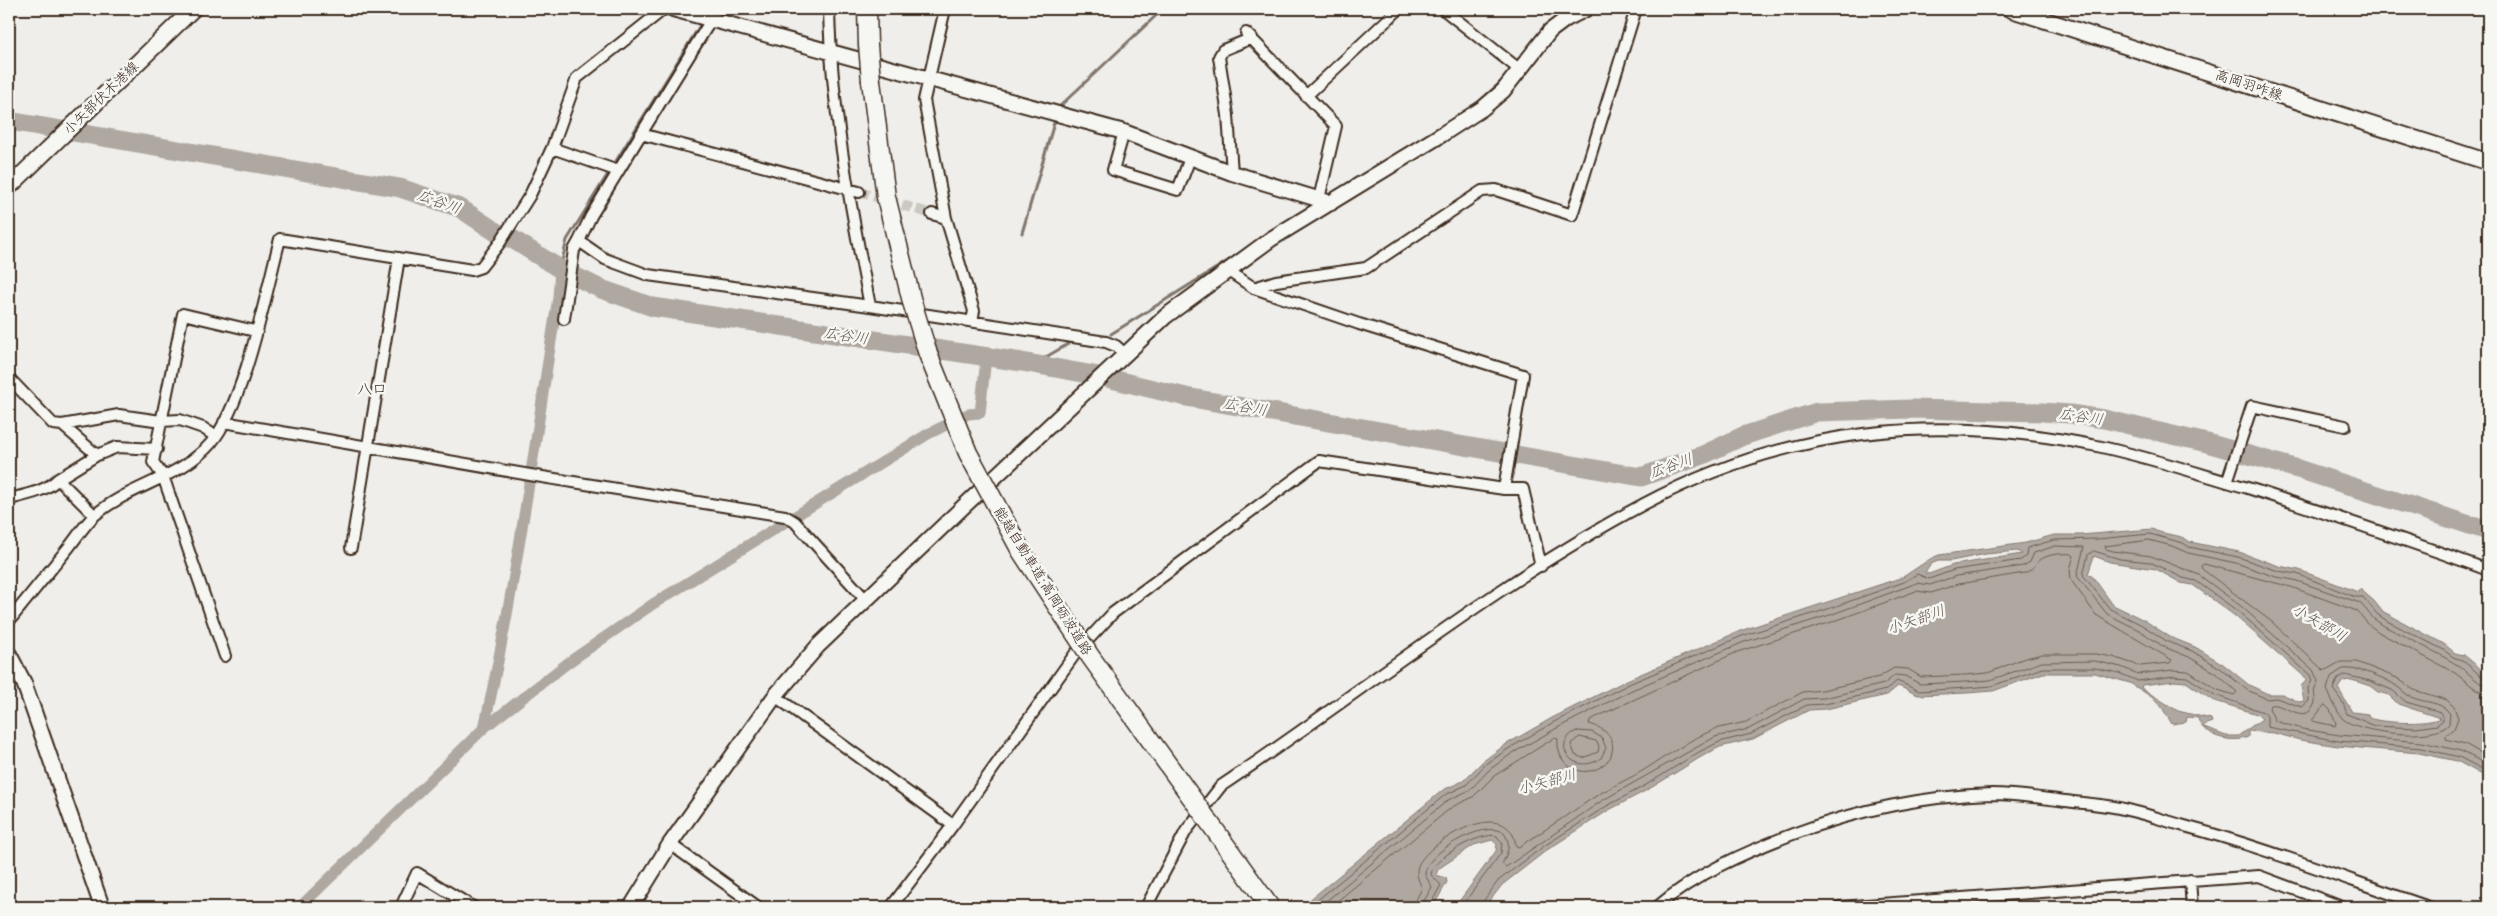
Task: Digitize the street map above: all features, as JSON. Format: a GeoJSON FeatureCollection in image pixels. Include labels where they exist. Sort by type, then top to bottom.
{"type":"FeatureCollection","features":[{"type":"Feature","properties":{"kind":"highway","name":"能越自動車道;高岡砺波道路"},"geometry":{"type":"LineString","coordinates":[[867,9],[870,81],[886,197],[912,302],[932,362],[968,453],[1021,551],[1085,648],[1270,907]]}},
{"type":"Feature","properties":{"kind":"main road","name":"小矢部伏木港線"},"geometry":{"type":"LineString","coordinates":[[9,187],[193,9]]}},
{"type":"Feature","properties":{"kind":"main road","name":"高岡羽咋線"},"geometry":{"type":"LineString","coordinates":[[2010,9],[2034,12],[2488,162]]}},
{"type":"Feature","properties":{"kind":"street"},"geometry":{"type":"LineString","coordinates":[[9,621],[94,516],[116,500],[199,455],[215,436],[224,422],[240,381],[280,238],[472,270],[481,267],[500,244],[530,195],[552,148],[577,78],[664,9]]}},
{"type":"Feature","properties":{"kind":"street"},"geometry":{"type":"LineString","coordinates":[[673,9],[1124,132],[1232,173],[1325,201]]}},
{"type":"Feature","properties":{"kind":"street"},"geometry":{"type":"LineString","coordinates":[[829,9],[830,52],[848,188],[870,306]]}},
{"type":"Feature","properties":{"kind":"street"},"geometry":{"type":"LineString","coordinates":[[945,9],[924,100],[946,218],[974,310],[972,321]]}},
{"type":"Feature","properties":{"kind":"street"},"geometry":{"type":"LineString","coordinates":[[1306,96],[1399,9]]}},
{"type":"Feature","properties":{"kind":"street"},"geometry":{"type":"LineString","coordinates":[[1443,9],[1515,67]]}},
{"type":"Feature","properties":{"kind":"street"},"geometry":{"type":"LineString","coordinates":[[631,907],[670,844],[775,696],[818,646],[1166,316],[1325,201],[1483,108],[1503,91],[1515,67],[1550,31],[1566,19],[1586,9]]}},
{"type":"Feature","properties":{"kind":"street"},"geometry":{"type":"LineString","coordinates":[[1254,288],[1276,281],[1366,268],[1482,191],[1496,190],[1572,215],[1636,9]]}},
{"type":"Feature","properties":{"kind":"street"},"geometry":{"type":"LineString","coordinates":[[564,319],[574,250],[641,134],[704,18]]}},
{"type":"Feature","properties":{"kind":"street"},"geometry":{"type":"LineString","coordinates":[[1232,173],[1228,115],[1219,57],[1223,50],[1249,35],[1336,126],[1325,201]]}},
{"type":"Feature","properties":{"kind":"street"},"geometry":{"type":"LineString","coordinates":[[1124,132],[1113,170],[1178,190],[1190,158]]}},
{"type":"Feature","properties":{"kind":"street"},"geometry":{"type":"LineString","coordinates":[[641,134],[859,192]]}},
{"type":"Feature","properties":{"kind":"street"},"geometry":{"type":"LineString","coordinates":[[552,148],[606,165],[618,171]]}},
{"type":"Feature","properties":{"kind":"street"},"geometry":{"type":"LineString","coordinates":[[932,214],[946,218]]}},
{"type":"Feature","properties":{"kind":"street"},"geometry":{"type":"LineString","coordinates":[[579,241],[605,259],[648,275],[1106,342],[1116,346],[1122,359]]}},
{"type":"Feature","properties":{"kind":"street"},"geometry":{"type":"LineString","coordinates":[[351,548],[399,258]]}},
{"type":"Feature","properties":{"kind":"street"},"geometry":{"type":"LineString","coordinates":[[1230,268],[1233,274],[1254,288],[1359,324],[1523,375],[1504,489]]}},
{"type":"Feature","properties":{"kind":"street"},"geometry":{"type":"LineString","coordinates":[[225,656],[163,476],[153,462],[182,314],[255,331]]}},
{"type":"Feature","properties":{"kind":"street"},"geometry":{"type":"LineString","coordinates":[[9,378],[53,424],[62,425],[119,416],[161,421],[180,420],[203,428],[215,436]]}},
{"type":"Feature","properties":{"kind":"street"},"geometry":{"type":"LineString","coordinates":[[2227,482],[2252,406],[2345,426]]}},
{"type":"Feature","properties":{"kind":"street"},"geometry":{"type":"LineString","coordinates":[[224,422],[536,476],[785,516],[795,522],[866,600]]}},
{"type":"Feature","properties":{"kind":"street"},"geometry":{"type":"LineString","coordinates":[[62,425],[97,455]]}},
{"type":"Feature","properties":{"kind":"street"},"geometry":{"type":"LineString","coordinates":[[1146,907],[1157,890],[1186,831],[1221,786],[1516,580],[1645,503],[1734,464],[1792,446],[1843,435],[1901,429],[1963,428],[2034,435],[2098,446],[2227,482],[2380,530],[2488,570]]}},
{"type":"Feature","properties":{"kind":"street"},"geometry":{"type":"LineString","coordinates":[[9,499],[36,492],[53,484],[97,455],[117,447],[157,449]]}},
{"type":"Feature","properties":{"kind":"street"},"geometry":{"type":"LineString","coordinates":[[891,907],[953,825],[1075,654],[1114,613],[1319,461],[1504,489],[1523,489],[1540,566]]}},
{"type":"Feature","properties":{"kind":"street"},"geometry":{"type":"LineString","coordinates":[[58,479],[94,516]]}},
{"type":"Feature","properties":{"kind":"street"},"geometry":{"type":"LineString","coordinates":[[9,654],[24,682],[102,907]]}},
{"type":"Feature","properties":{"kind":"street"},"geometry":{"type":"LineString","coordinates":[[775,696],[953,825]]}},
{"type":"Feature","properties":{"kind":"street"},"geometry":{"type":"LineString","coordinates":[[1657,907],[1670,896],[1726,863],[1776,840],[1821,823],[1872,808],[1943,798],[1993,794],[2034,796],[2114,807],[2252,844],[2429,907]]}},
{"type":"Feature","properties":{"kind":"street"},"geometry":{"type":"LineString","coordinates":[[670,844],[758,907]]}},
{"type":"Feature","properties":{"kind":"street"},"geometry":{"type":"LineString","coordinates":[[401,907],[417,873],[473,907]]}},
{"type":"Feature","properties":{"kind":"street"},"geometry":{"type":"LineString","coordinates":[[1839,907],[2259,876],[2342,907]]}},
{"type":"Feature","properties":{"kind":"street"},"geometry":{"type":"LineString","coordinates":[[2190,880],[2192,907]]}},
{"type":"Feature","properties":{"kind":"shaded area"},"geometry":{"type":"Polygon","coordinates":[[[2156,900],[2157,907],[2058,907],[2156,900]]]}},
{"type":"Feature","properties":{"kind":"water","name":"小矢部川"},"geometry":{"type":"Polygon","coordinates":[[[2152,529],[2182,537],[2190,542],[2239,552],[2279,566],[2299,570],[2358,592],[2360,589],[2382,611],[2444,644],[2455,653],[2464,655],[2488,675],[2488,778],[2457,761],[2419,753],[2338,746],[2300,740],[2274,733],[2248,731],[2248,737],[2234,740],[2218,737],[2205,730],[2198,718],[2187,717],[2186,722],[2172,724],[2161,706],[2150,696],[2130,683],[2095,673],[2043,673],[1993,691],[1967,693],[1918,695],[1898,686],[1887,695],[1826,709],[1809,710],[1753,739],[1720,747],[1701,757],[1649,789],[1609,810],[1547,850],[1502,885],[1485,907],[1455,907],[1496,851],[1497,844],[1492,840],[1474,845],[1438,869],[1436,875],[1446,878],[1447,882],[1433,907],[1301,907],[1443,790],[1463,781],[1482,762],[1505,745],[1552,718],[1627,680],[1740,631],[1903,577],[1939,555],[2026,543],[2054,535],[2081,535],[2152,529]],[[2017,551],[1986,554],[1951,561],[1938,561],[1931,564],[1925,573],[1929,574],[1953,565],[2022,554],[2017,551]],[[2094,556],[2088,574],[2093,577],[2113,605],[2144,620],[2170,637],[2195,647],[2223,664],[2249,685],[2268,694],[2282,694],[2299,702],[2304,701],[2301,686],[2306,681],[2306,678],[2235,616],[2193,585],[2181,583],[2156,569],[2110,562],[2094,556]],[[2352,680],[2343,681],[2338,688],[2352,712],[2368,714],[2369,718],[2375,720],[2394,722],[2426,722],[2440,718],[2398,704],[2389,695],[2378,692],[2370,686],[2352,680]],[[2174,681],[2142,685],[2141,688],[2178,711],[2211,719],[2212,722],[2204,725],[2204,728],[2226,736],[2238,736],[2262,719],[2257,714],[2212,700],[2186,682],[2174,681]]]}},
{"type":"Feature","properties":{"kind":"waterway"},"geometry":{"type":"LineString","coordinates":[[1058,110],[1163,9]]}},
{"type":"Feature","properties":{"kind":"waterway"},"geometry":{"type":"LineString","coordinates":[[560,269],[567,240],[702,22]]}},
{"type":"Feature","properties":{"kind":"waterway"},"geometry":{"type":"LineString","coordinates":[[1516,64],[1543,30]]}},
{"type":"Feature","properties":{"kind":"waterway"},"geometry":{"type":"LineString","coordinates":[[1474,106],[1504,79]]}},
{"type":"Feature","properties":{"kind":"waterway"},"geometry":{"type":"LineString","coordinates":[[1022,233],[1056,116]]}},
{"type":"Feature","properties":{"kind":"waterway","name":"広谷川"},"geometry":{"type":"LineString","coordinates":[[9,121],[400,188],[460,208],[496,232],[514,240],[560,269],[601,289],[653,307],[1022,362],[1099,376],[1186,397],[1641,477],[1703,455],[1743,436],[1817,412],[1911,409],[2043,412],[2104,419],[2207,443],[2298,469],[2488,531]]}},
{"type":"Feature","properties":{"kind":"waterway"},"geometry":{"type":"LineString","coordinates":[[1111,334],[1242,252]]}},
{"type":"Feature","properties":{"kind":"waterway"},"geometry":{"type":"LineString","coordinates":[[484,728],[506,621],[524,513],[558,297],[560,269]]}},
{"type":"Feature","properties":{"kind":"waterway"},"geometry":{"type":"LineString","coordinates":[[1034,364],[1075,340]]}},
{"type":"Feature","properties":{"kind":"waterway"},"geometry":{"type":"LineString","coordinates":[[300,907],[484,728],[569,662],[653,604],[928,434],[968,414],[980,413],[986,358]]}},
{"type":"Feature","properties":{"kind":"tunnel"},"geometry":{"type":"LineString","coordinates":[[859,192],[932,214]]}},
{"type":"Feature","properties":{"kind":"district","name":"八口"},"geometry":{"type":"Point","coordinates":[372,389]}}]}
